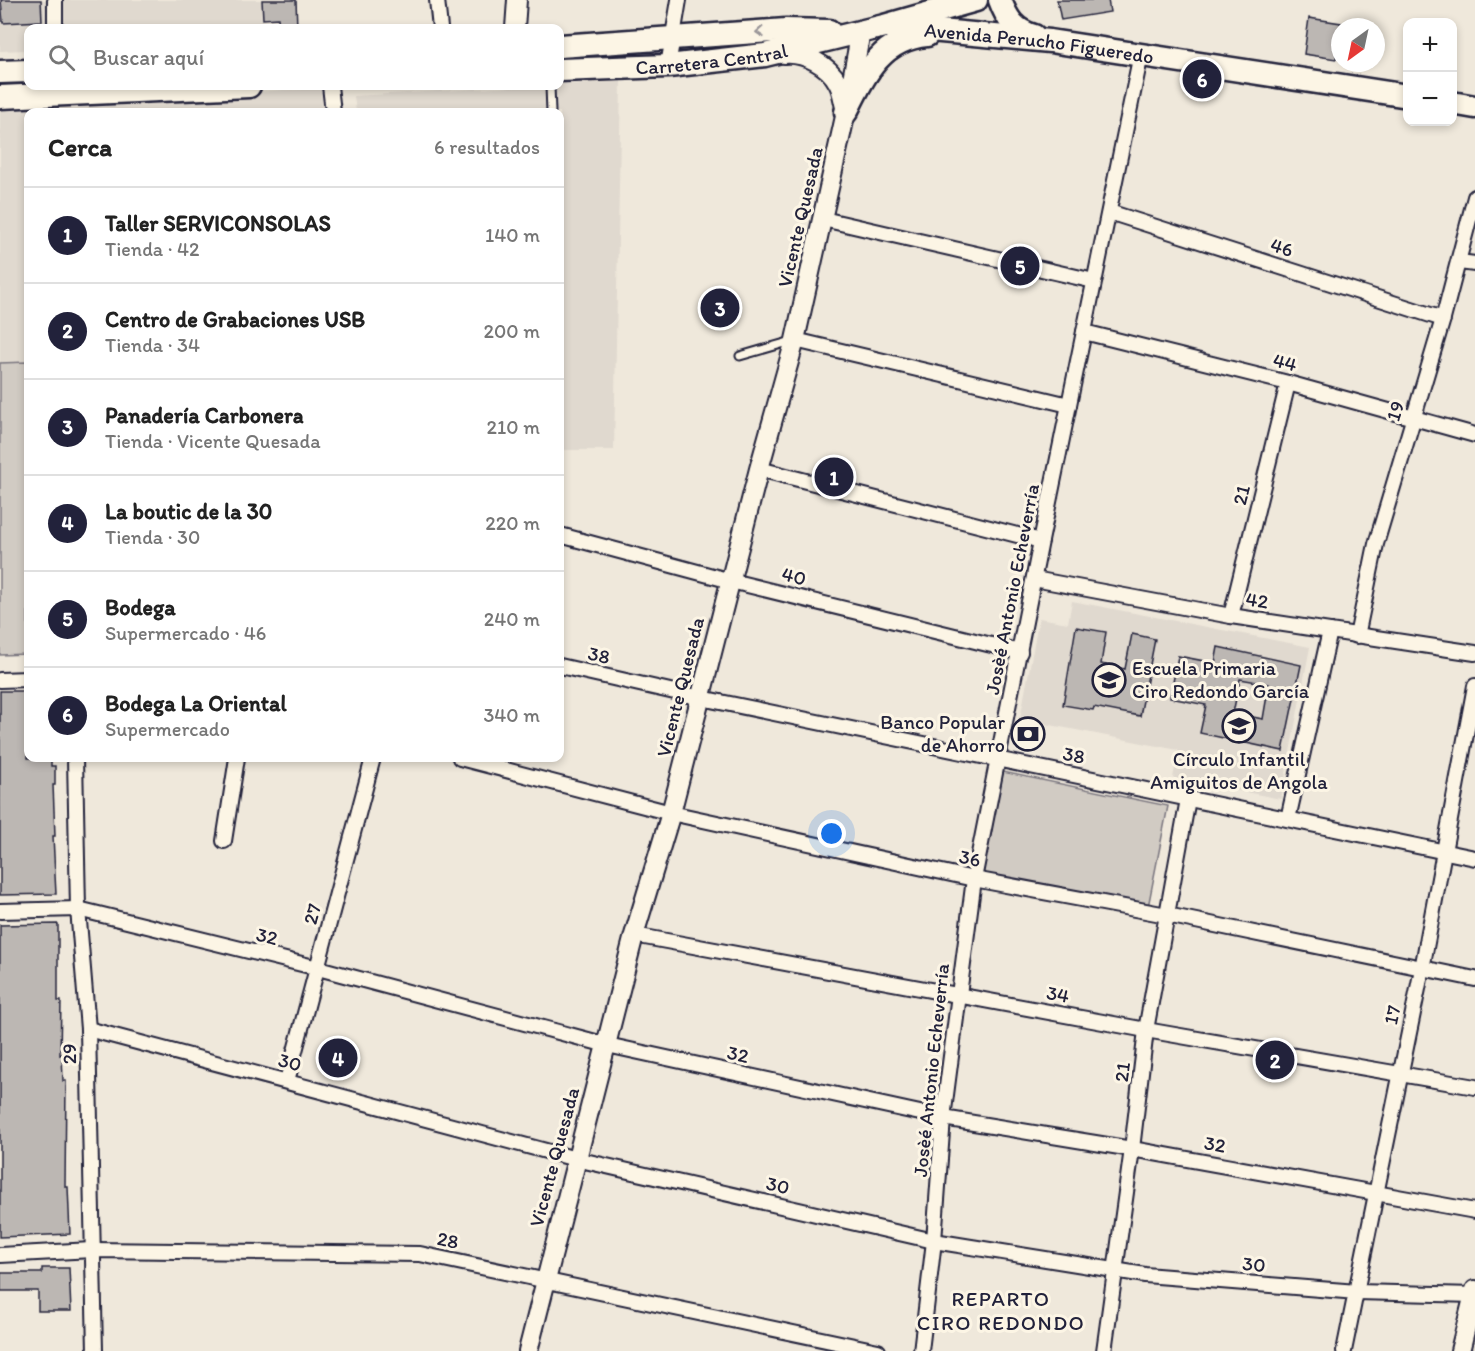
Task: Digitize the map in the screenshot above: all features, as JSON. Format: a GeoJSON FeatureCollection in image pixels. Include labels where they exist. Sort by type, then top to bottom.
{"type":"FeatureCollection","features":[{"type":"Feature","properties":{"kind":"main road","name":"Carretera Central"},"geometry":{"type":"LineString","coordinates":[[564,70],[668,66],[765,55],[884,26],[924,11],[978,0]]}},
{"type":"Feature","properties":{"kind":"main road"},"geometry":{"type":"LineString","coordinates":[[978,0],[977,17],[996,36]]}},
{"type":"Feature","properties":{"kind":"main road"},"geometry":{"type":"LineString","coordinates":[[1000,0],[1012,25],[1025,33],[1050,41]]}},
{"type":"Feature","properties":{"kind":"main road","name":"Avenida Perucho Figueredo"},"geometry":{"type":"LineString","coordinates":[[884,26],[1050,41],[1403,95]]}},
{"type":"Feature","properties":{"kind":"main road","name":"Carretera Central"},"geometry":{"type":"LineString","coordinates":[[564,46],[786,30],[861,31]]}},
{"type":"Feature","properties":{"kind":"main road"},"geometry":{"type":"LineString","coordinates":[[846,112],[864,77],[878,57],[900,41],[920,36],[957,32]]}},
{"type":"Feature","properties":{"kind":"main road"},"geometry":{"type":"LineString","coordinates":[[0,72],[24,70]]}},
{"type":"Feature","properties":{"kind":"main road"},"geometry":{"type":"LineString","coordinates":[[0,97],[56,90]]}},
{"type":"Feature","properties":{"kind":"street"},"geometry":{"type":"LineString","coordinates":[[55,0],[56,24]]}},
{"type":"Feature","properties":{"kind":"street"},"geometry":{"type":"LineString","coordinates":[[437,0],[440,24]]}},
{"type":"Feature","properties":{"kind":"street"},"geometry":{"type":"LineString","coordinates":[[515,24],[517,0]]}},
{"type":"Feature","properties":{"kind":"street"},"geometry":{"type":"LineString","coordinates":[[668,66],[679,0]]}},
{"type":"Feature","properties":{"kind":"street","name":"Vicente Quesada"},"geometry":{"type":"LineString","coordinates":[[528,1351],[634,935],[671,813],[759,470],[795,340],[846,112],[861,31]]}},
{"type":"Feature","properties":{"kind":"street"},"geometry":{"type":"LineString","coordinates":[[765,55],[790,53],[806,56],[820,64],[831,73],[838,84],[846,112]]}},
{"type":"Feature","properties":{"kind":"street","name":"Josèé Antonio Echeverría"},"geometry":{"type":"LineString","coordinates":[[921,1351],[934,1241],[943,1118],[974,879],[1141,54]]}},
{"type":"Feature","properties":{"kind":"street"},"geometry":{"type":"LineString","coordinates":[[330,90],[333,108]]}},
{"type":"Feature","properties":{"kind":"street","name":"19"},"geometry":{"type":"LineString","coordinates":[[1357,636],[1376,544],[1443,319],[1475,197]]}},
{"type":"Feature","properties":{"kind":"street","name":"46"},"geometry":{"type":"LineString","coordinates":[[1109,212],[1443,319]]}},
{"type":"Feature","properties":{"kind":"street"},"geometry":{"type":"LineString","coordinates":[[823,219],[1094,281]]}},
{"type":"Feature","properties":{"kind":"street"},"geometry":{"type":"LineString","coordinates":[[1459,262],[1475,264]]}},
{"type":"Feature","properties":{"kind":"street","name":"44"},"geometry":{"type":"LineString","coordinates":[[1084,332],[1288,383],[1475,435]]}},
{"type":"Feature","properties":{"kind":"street"},"geometry":{"type":"LineString","coordinates":[[795,340],[1069,405]]}},
{"type":"Feature","properties":{"kind":"street","name":"21"},"geometry":{"type":"LineString","coordinates":[[1231,616],[1288,383]]}},
{"type":"Feature","properties":{"kind":"street"},"geometry":{"type":"LineString","coordinates":[[759,470],[1041,541]]}},
{"type":"Feature","properties":{"kind":"street","name":"40"},"geometry":{"type":"LineString","coordinates":[[564,536],[731,581],[1020,652]]}},
{"type":"Feature","properties":{"kind":"street","name":"42"},"geometry":{"type":"LineString","coordinates":[[1034,579],[1231,616],[1475,653]]}},
{"type":"Feature","properties":{"kind":"street"},"geometry":{"type":"LineString","coordinates":[[1288,819],[1330,631]]}},
{"type":"Feature","properties":{"kind":"street","name":"38"},"geometry":{"type":"LineString","coordinates":[[564,667],[701,698],[1475,858]]}},
{"type":"Feature","properties":{"kind":"street"},"geometry":{"type":"LineString","coordinates":[[0,680],[24,679]]}},
{"type":"Feature","properties":{"kind":"street","name":"17"},"geometry":{"type":"LineString","coordinates":[[1344,1351],[1422,969],[1475,686]]}},
{"type":"Feature","properties":{"kind":"street","name":"29"},"geometry":{"type":"LineString","coordinates":[[75,762],[78,909],[88,1029],[95,1351]]}},
{"type":"Feature","properties":{"kind":"street"},"geometry":{"type":"LineString","coordinates":[[224,842],[236,762]]}},
{"type":"Feature","properties":{"kind":"street","name":"27"},"geometry":{"type":"LineString","coordinates":[[287,1081],[372,762]]}},
{"type":"Feature","properties":{"kind":"street","name":"36"},"geometry":{"type":"LineString","coordinates":[[496,762],[671,813],[974,879],[1167,915],[1475,979]]}},
{"type":"Feature","properties":{"kind":"street","name":"21"},"geometry":{"type":"LineString","coordinates":[[1104,1351],[1146,1030],[1188,799]]}},
{"type":"Feature","properties":{"kind":"street","name":"32"},"geometry":{"type":"LineString","coordinates":[[0,911],[78,909],[318,968],[607,1045],[943,1118],[1132,1149],[1475,1211]]}},
{"type":"Feature","properties":{"kind":"street","name":"34"},"geometry":{"type":"LineString","coordinates":[[634,935],[1146,1030],[1475,1087]]}},
{"type":"Feature","properties":{"kind":"street","name":"30"},"geometry":{"type":"LineString","coordinates":[[88,1029],[576,1159],[934,1241],[1145,1275],[1357,1292],[1475,1293]]}},
{"type":"Feature","properties":{"kind":"street","name":"28"},"geometry":{"type":"LineString","coordinates":[[0,1255],[92,1250],[420,1254],[878,1351]]}},
{"type":"Feature","properties":{"kind":"street"},"geometry":{"type":"LineString","coordinates":[[1460,1351],[1475,1293]]}},
{"type":"Feature","properties":{"kind":"lane"},"geometry":{"type":"LineString","coordinates":[[550,90],[551,108]]}},
{"type":"Feature","properties":{"kind":"lane"},"geometry":{"type":"LineString","coordinates":[[740,356],[795,340]]}},
{"type":"Feature","properties":{"kind":"shaded area"},"geometry":{"type":"Polygon","coordinates":[[[0,0],[262,0],[263,24],[24,24],[24,50],[0,51],[0,0]]]}},
{"type":"Feature","properties":{"kind":"shaded area"},"geometry":{"type":"Polygon","coordinates":[[[621,81],[614,450],[564,450],[564,108],[356,108],[354,96],[461,90],[564,90],[564,84],[621,81]]]}},
{"type":"Feature","properties":{"kind":"shaded area"},"geometry":{"type":"Polygon","coordinates":[[[321,90],[323,108],[24,108],[24,362],[0,363],[0,106],[321,90]]]}},
{"type":"Feature","properties":{"kind":"shaded area"},"geometry":{"type":"Polygon","coordinates":[[[24,362],[24,654],[0,655],[0,363],[24,362]]]}},
{"type":"Feature","properties":{"kind":"shaded area"},"geometry":{"type":"Polygon","coordinates":[[[1072,601],[1310,647],[1281,799],[1173,778],[1178,750],[1020,719],[1039,618],[1068,623],[1072,601]]]}},
{"type":"Feature","properties":{"kind":"shaded area"},"geometry":{"type":"Polygon","coordinates":[[[1003,772],[1168,806],[1148,907],[983,873],[1003,772]]]}},
{"type":"Feature","properties":{"kind":"building"},"geometry":{"type":"Polygon","coordinates":[[[1,0],[41,0],[42,21],[3,23],[1,0]]]}},
{"type":"Feature","properties":{"kind":"building"},"geometry":{"type":"Polygon","coordinates":[[[262,0],[296,0],[297,24],[279,24],[278,18],[263,19],[262,0]]]}},
{"type":"Feature","properties":{"kind":"building"},"geometry":{"type":"Polygon","coordinates":[[[1057,0],[1108,0],[1110,12],[1061,20],[1057,0]]]}},
{"type":"Feature","properties":{"kind":"building"},"geometry":{"type":"Polygon","coordinates":[[[1309,18],[1331,21],[1331,58],[1304,54],[1309,18]]]}},
{"type":"Feature","properties":{"kind":"building"},"geometry":{"type":"Polygon","coordinates":[[[1076,627],[1106,632],[1101,664],[1125,669],[1132,634],[1155,639],[1140,716],[1094,707],[1093,710],[1063,705],[1076,627]]]}},
{"type":"Feature","properties":{"kind":"building"},"geometry":{"type":"Polygon","coordinates":[[[1218,647],[1301,665],[1283,751],[1200,733],[1206,705],[1170,698],[1178,656],[1215,663],[1218,647]],[[1240,679],[1233,713],[1263,719],[1269,684],[1240,679]]]}},
{"type":"Feature","properties":{"kind":"building"},"geometry":{"type":"Polygon","coordinates":[[[0,691],[24,691],[24,762],[51,762],[51,766],[55,766],[55,785],[53,785],[55,836],[53,836],[56,894],[0,895],[0,691]]]}},
{"type":"Feature","properties":{"kind":"building","name":"Banco Popular de Ahorro"},"geometry":{"type":"Polygon","coordinates":[[[1020,719],[1042,723],[1037,750],[1015,746],[1020,719]]]}},
{"type":"Feature","properties":{"kind":"building"},"geometry":{"type":"Polygon","coordinates":[[[58,924],[58,1001],[61,1001],[60,1055],[62,1054],[63,1081],[66,1081],[65,1187],[68,1187],[70,1234],[0,1237],[0,925],[58,924]]]}},
{"type":"Feature","properties":{"kind":"building"},"geometry":{"type":"Polygon","coordinates":[[[42,1268],[69,1268],[71,1311],[38,1311],[38,1291],[1,1291],[1,1273],[42,1273],[42,1268]]]}},
{"type":"Feature","properties":{"kind":"place","name":"Bodega La Oriental"},"geometry":{"type":"Point","coordinates":[1202,79]}},
{"type":"Feature","properties":{"kind":"place","name":"Bodega"},"geometry":{"type":"Point","coordinates":[1020,266]}},
{"type":"Feature","properties":{"kind":"place","name":"Panadería Carbonera"},"geometry":{"type":"Point","coordinates":[720,308]}},
{"type":"Feature","properties":{"kind":"place","name":"Taller SERVICONSOLAS"},"geometry":{"type":"Point","coordinates":[834,477]}},
{"type":"Feature","properties":{"kind":"place","name":"Escuela Primaria Ciro Redondo García"},"geometry":{"type":"Point","coordinates":[1109,680]}},
{"type":"Feature","properties":{"kind":"place","name":"Círculo Infantil Amiguitos de Angola"},"geometry":{"type":"Point","coordinates":[1239,726]}},
{"type":"Feature","properties":{"kind":"place","name":"Banco Popular de Ahorro"},"geometry":{"type":"Point","coordinates":[1028,734]}},
{"type":"Feature","properties":{"kind":"place","name":"La boutic de la 30"},"geometry":{"type":"Point","coordinates":[338,1058]}},
{"type":"Feature","properties":{"kind":"place","name":"Centro de Grabaciones USB"},"geometry":{"type":"Point","coordinates":[1275,1060]}},
{"type":"Feature","properties":{"kind":"district","name":"REPARTO CIRO REDONDO"},"geometry":{"type":"Point","coordinates":[1001,1311]}}]}
